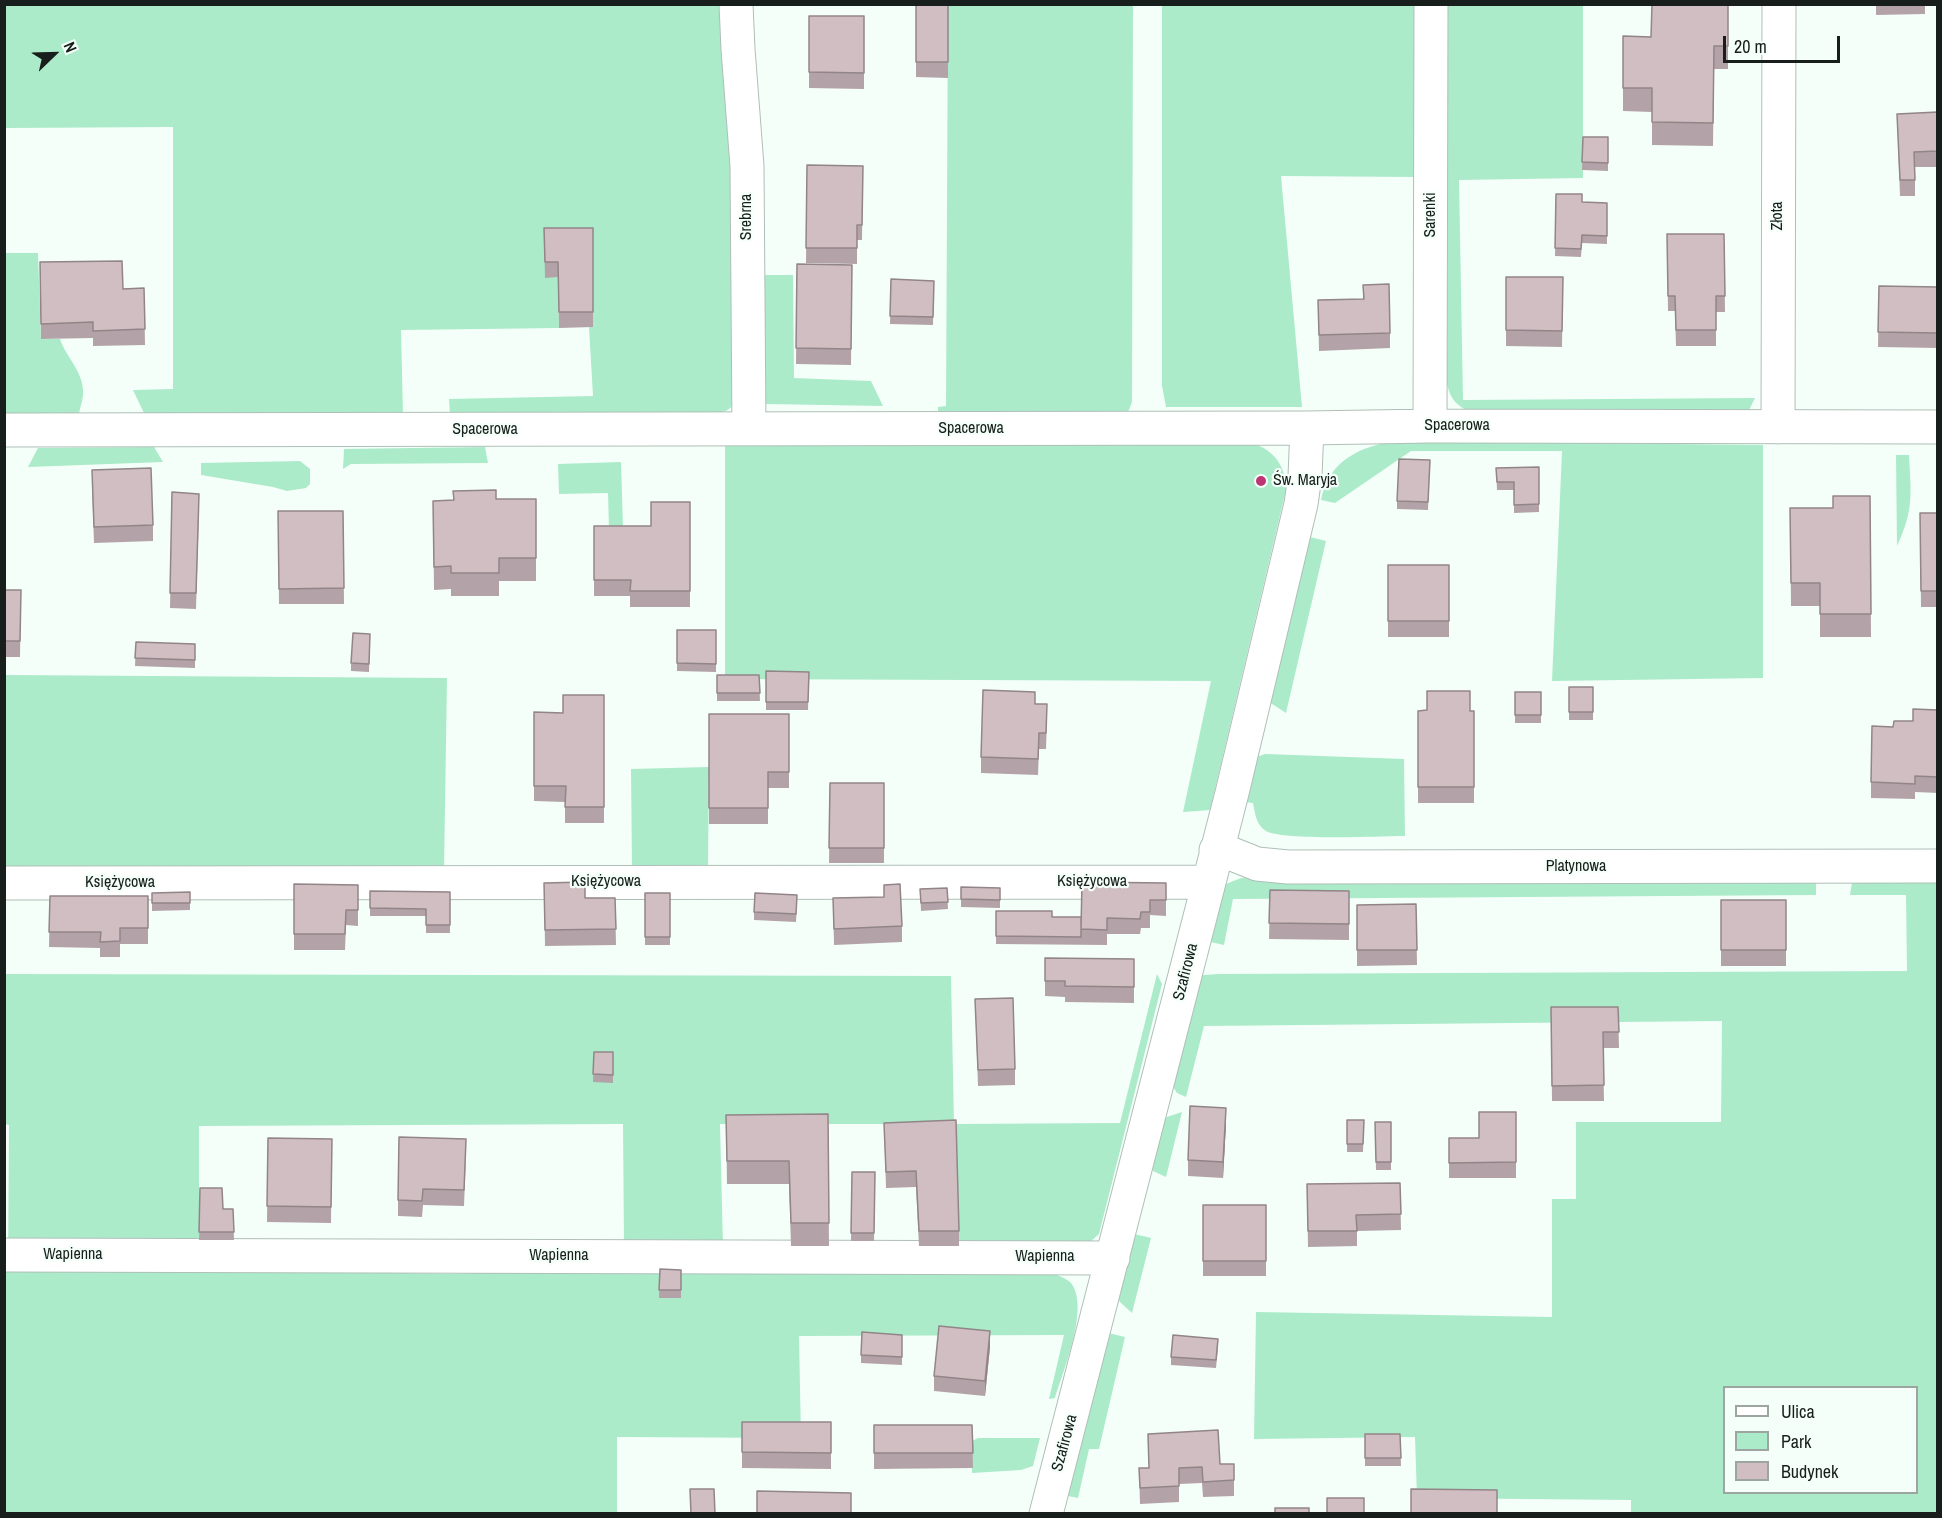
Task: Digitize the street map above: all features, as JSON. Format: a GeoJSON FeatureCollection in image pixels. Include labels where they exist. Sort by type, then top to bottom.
{"type":"FeatureCollection","features":[{"type":"Feature","properties":{"kind":"street","name":"Srebrna"},"geometry":{"type":"LineString","coordinates":[[736,4],[747,166],[749,429]]}},
{"type":"Feature","properties":{"kind":"street","name":"Sarenki"},"geometry":{"type":"LineString","coordinates":[[1430,426],[1431,4]]}},
{"type":"Feature","properties":{"kind":"street","name":"Złota"},"geometry":{"type":"LineString","coordinates":[[1778,427],[1779,4]]}},
{"type":"Feature","properties":{"kind":"street","name":"Spacerowa"},"geometry":{"type":"LineString","coordinates":[[4,430],[1430,426],[1938,428]]}},
{"type":"Feature","properties":{"kind":"street","name":"Szafirowa"},"geometry":{"type":"LineString","coordinates":[[1046,1514],[1208,882],[1301,504],[1306,467],[1307,428]]}},
{"type":"Feature","properties":{"kind":"street","name":"Platynowa"},"geometry":{"type":"LineString","coordinates":[[1216,850],[1257,864],[1288,867],[1938,866]]}},
{"type":"Feature","properties":{"kind":"street","name":"Księżycowa"},"geometry":{"type":"LineString","coordinates":[[4,883],[1208,882]]}},
{"type":"Feature","properties":{"kind":"street","name":"Wapienna"},"geometry":{"type":"LineString","coordinates":[[4,1255],[1113,1258]]}},
{"type":"Feature","properties":{"kind":"green space"},"geometry":{"type":"Polygon","coordinates":[[[4,5],[721,5],[734,118],[733,406],[715,414],[450,415],[449,399],[593,396],[589,327],[593,327],[593,244],[545,277],[558,277],[559,328],[401,330],[403,415],[144,413],[133,390],[173,389],[173,127],[5,128],[4,5]]]}},
{"type":"Feature","properties":{"kind":"green space"},"geometry":{"type":"Polygon","coordinates":[[[948,5],[1133,5],[1132,402],[1127,415],[938,417],[938,407],[946,406],[948,5]]]}},
{"type":"Feature","properties":{"kind":"green space"},"geometry":{"type":"Polygon","coordinates":[[[1162,5],[1416,5],[1417,177],[1281,176],[1302,407],[1166,407],[1162,386],[1162,5]]]}},
{"type":"Feature","properties":{"kind":"green space"},"geometry":{"type":"Polygon","coordinates":[[[1448,5],[1583,5],[1583,178],[1459,180],[1463,400],[1755,398],[1749,410],[1466,410],[1453,399],[1447,384],[1448,5]]]}},
{"type":"Feature","properties":{"kind":"green space"},"geometry":{"type":"Polygon","coordinates":[[[5,253],[38,253],[41,339],[60,339],[77,370],[83,393],[79,414],[5,414],[5,253]]]}},
{"type":"Feature","properties":{"kind":"green space"},"geometry":{"type":"Polygon","coordinates":[[[763,275],[793,275],[794,378],[871,381],[883,406],[766,404],[763,275]]]}},
{"type":"Feature","properties":{"kind":"green space"},"geometry":{"type":"Polygon","coordinates":[[[1398,441],[1763,445],[1763,678],[1552,681],[1562,451],[1411,451],[1335,503],[1321,500],[1331,475],[1348,457],[1371,447],[1398,441]]]}},
{"type":"Feature","properties":{"kind":"green space"},"geometry":{"type":"Polygon","coordinates":[[[725,445],[1257,445],[1270,452],[1282,469],[1286,490],[1210,810],[1183,812],[1211,681],[725,679],[725,445]]]}},
{"type":"Feature","properties":{"kind":"green space"},"geometry":{"type":"Polygon","coordinates":[[[154,447],[163,462],[28,467],[38,448],[154,447]]]}},
{"type":"Feature","properties":{"kind":"green space"},"geometry":{"type":"Polygon","coordinates":[[[485,447],[488,463],[351,464],[343,469],[344,449],[485,447]]]}},
{"type":"Feature","properties":{"kind":"green space"},"geometry":{"type":"Polygon","coordinates":[[[1896,455],[1909,455],[1911,491],[1909,512],[1897,546],[1896,455]]]}},
{"type":"Feature","properties":{"kind":"green space"},"geometry":{"type":"Polygon","coordinates":[[[300,461],[310,469],[310,484],[306,488],[287,491],[201,475],[201,463],[300,461]]]}},
{"type":"Feature","properties":{"kind":"green space"},"geometry":{"type":"Polygon","coordinates":[[[621,462],[623,528],[609,529],[608,493],[559,494],[558,464],[621,462]]]}},
{"type":"Feature","properties":{"kind":"green space"},"geometry":{"type":"Polygon","coordinates":[[[1310,537],[1326,541],[1286,713],[1269,702],[1310,537]]]}},
{"type":"Feature","properties":{"kind":"green space"},"geometry":{"type":"Polygon","coordinates":[[[5,675],[447,678],[444,871],[5,871],[5,675]]]}},
{"type":"Feature","properties":{"kind":"green space"},"geometry":{"type":"Polygon","coordinates":[[[1265,754],[1404,759],[1405,836],[1311,837],[1266,831],[1258,822],[1253,803],[1244,802],[1254,758],[1265,754]]]}},
{"type":"Feature","properties":{"kind":"green space"},"geometry":{"type":"Polygon","coordinates":[[[709,767],[708,867],[632,869],[631,769],[709,767]]]}},
{"type":"Feature","properties":{"kind":"green space"},"geometry":{"type":"Polygon","coordinates":[[[1241,878],[1816,882],[1816,895],[1233,899],[1224,945],[1206,941],[1220,890],[1226,884],[1241,878]]]}},
{"type":"Feature","properties":{"kind":"green space"},"geometry":{"type":"Polygon","coordinates":[[[1852,882],[1937,883],[1937,1513],[1631,1514],[1631,1500],[1417,1498],[1415,1437],[1254,1439],[1256,1312],[1552,1317],[1552,1199],[1576,1199],[1576,1122],[1721,1122],[1722,1021],[1204,1026],[1186,1097],[1177,1093],[1172,1085],[1198,977],[1219,974],[1907,971],[1906,895],[1850,895],[1852,882]]]}},
{"type":"Feature","properties":{"kind":"green space"},"geometry":{"type":"Polygon","coordinates":[[[5,974],[951,976],[954,1124],[1120,1123],[1157,974],[1162,984],[1099,1234],[1090,1242],[959,1246],[953,1124],[720,1124],[723,1247],[624,1247],[623,1124],[199,1126],[199,1245],[309,1271],[449,1274],[592,1269],[1055,1274],[1071,1283],[1078,1307],[1069,1356],[1055,1398],[1049,1399],[1064,1335],[799,1336],[801,1438],[617,1437],[617,1513],[5,1514],[4,1269],[8,1269],[9,1125],[4,1124],[5,974]]]}},
{"type":"Feature","properties":{"kind":"green space"},"geometry":{"type":"Polygon","coordinates":[[[1182,1112],[1166,1177],[1153,1171],[1149,1161],[1164,1118],[1182,1112]]]}},
{"type":"Feature","properties":{"kind":"green space"},"geometry":{"type":"Polygon","coordinates":[[[1134,1234],[1151,1238],[1132,1313],[1120,1302],[1116,1294],[1134,1234]]]}},
{"type":"Feature","properties":{"kind":"green space"},"geometry":{"type":"Polygon","coordinates":[[[1108,1333],[1125,1337],[1099,1449],[1089,1449],[1078,1498],[1068,1496],[1108,1333]]]}},
{"type":"Feature","properties":{"kind":"green space"},"geometry":{"type":"Polygon","coordinates":[[[978,1438],[1040,1438],[1033,1466],[1021,1470],[972,1473],[972,1441],[978,1438]]]}},
{"type":"Feature","properties":{"kind":"building"},"geometry":{"type":"Polygon","coordinates":[[[916,4],[948,4],[948,62],[916,62],[916,4]]]}},
{"type":"Feature","properties":{"kind":"building"},"geometry":{"type":"Polygon","coordinates":[[[1652,4],[1728,4],[1728,46],[1714,46],[1713,123],[1652,122],[1652,88],[1623,88],[1623,36],[1651,37],[1652,4]]]}},
{"type":"Feature","properties":{"kind":"building"},"geometry":{"type":"Polygon","coordinates":[[[809,16],[864,16],[864,73],[809,72],[809,16]]]}},
{"type":"Feature","properties":{"kind":"building"},"geometry":{"type":"Polygon","coordinates":[[[1938,112],[1938,151],[1914,152],[1915,180],[1900,180],[1897,114],[1938,112]]]}},
{"type":"Feature","properties":{"kind":"building"},"geometry":{"type":"Polygon","coordinates":[[[1583,137],[1608,137],[1608,163],[1582,162],[1583,137]]]}},
{"type":"Feature","properties":{"kind":"building"},"geometry":{"type":"Polygon","coordinates":[[[807,165],[863,166],[862,225],[857,225],[857,248],[806,248],[807,165]]]}},
{"type":"Feature","properties":{"kind":"building"},"geometry":{"type":"Polygon","coordinates":[[[1556,194],[1582,194],[1582,202],[1607,203],[1607,236],[1582,235],[1581,249],[1555,248],[1556,194]]]}},
{"type":"Feature","properties":{"kind":"building"},"geometry":{"type":"Polygon","coordinates":[[[544,228],[593,228],[593,312],[559,312],[558,262],[545,262],[544,228]]]}},
{"type":"Feature","properties":{"kind":"building"},"geometry":{"type":"Polygon","coordinates":[[[1667,234],[1724,234],[1725,296],[1716,296],[1716,330],[1676,330],[1675,296],[1668,296],[1667,234]]]}},
{"type":"Feature","properties":{"kind":"building"},"geometry":{"type":"Polygon","coordinates":[[[122,261],[123,289],[144,288],[145,329],[93,331],[93,322],[41,324],[40,262],[122,261]]]}},
{"type":"Feature","properties":{"kind":"building"},"geometry":{"type":"Polygon","coordinates":[[[797,264],[852,265],[851,349],[796,348],[797,264]]]}},
{"type":"Feature","properties":{"kind":"building"},"geometry":{"type":"Polygon","coordinates":[[[1506,277],[1563,277],[1562,331],[1506,330],[1506,277]]]}},
{"type":"Feature","properties":{"kind":"building"},"geometry":{"type":"Polygon","coordinates":[[[891,279],[934,281],[933,317],[890,316],[891,279]]]}},
{"type":"Feature","properties":{"kind":"building"},"geometry":{"type":"Polygon","coordinates":[[[1389,284],[1390,333],[1319,335],[1318,300],[1364,299],[1363,285],[1389,284]]]}},
{"type":"Feature","properties":{"kind":"building"},"geometry":{"type":"Polygon","coordinates":[[[1879,286],[1938,287],[1938,333],[1878,332],[1879,286]]]}},
{"type":"Feature","properties":{"kind":"building"},"geometry":{"type":"Polygon","coordinates":[[[1399,459],[1430,460],[1428,502],[1397,501],[1399,459]]]}},
{"type":"Feature","properties":{"kind":"building"},"geometry":{"type":"Polygon","coordinates":[[[1539,467],[1539,504],[1514,505],[1514,482],[1497,482],[1496,468],[1539,467]]]}},
{"type":"Feature","properties":{"kind":"building"},"geometry":{"type":"Polygon","coordinates":[[[151,468],[153,525],[94,527],[92,470],[151,468]]]}},
{"type":"Feature","properties":{"kind":"building"},"geometry":{"type":"Polygon","coordinates":[[[496,490],[496,499],[536,499],[536,558],[499,558],[499,573],[451,573],[451,566],[434,567],[433,501],[454,500],[453,491],[496,490]]]}},
{"type":"Feature","properties":{"kind":"building"},"geometry":{"type":"Polygon","coordinates":[[[172,492],[199,494],[196,593],[170,593],[172,492]]]}},
{"type":"Feature","properties":{"kind":"building"},"geometry":{"type":"Polygon","coordinates":[[[1833,496],[1870,496],[1871,614],[1820,614],[1820,583],[1791,583],[1790,508],[1833,508],[1833,496]]]}},
{"type":"Feature","properties":{"kind":"building"},"geometry":{"type":"Polygon","coordinates":[[[651,502],[690,502],[690,591],[630,591],[631,580],[594,580],[594,526],[651,526],[651,502]]]}},
{"type":"Feature","properties":{"kind":"building"},"geometry":{"type":"Polygon","coordinates":[[[278,511],[343,511],[344,588],[279,589],[278,511]]]}},
{"type":"Feature","properties":{"kind":"building"},"geometry":{"type":"Polygon","coordinates":[[[1920,513],[1938,513],[1938,591],[1921,591],[1920,513]]]}},
{"type":"Feature","properties":{"kind":"building"},"geometry":{"type":"Polygon","coordinates":[[[1388,565],[1449,565],[1449,621],[1388,621],[1388,565]]]}},
{"type":"Feature","properties":{"kind":"building"},"geometry":{"type":"Polygon","coordinates":[[[4,590],[21,590],[20,641],[4,641],[4,590]]]}},
{"type":"Feature","properties":{"kind":"building"},"geometry":{"type":"Polygon","coordinates":[[[677,630],[716,630],[716,664],[677,663],[677,630]]]}},
{"type":"Feature","properties":{"kind":"building"},"geometry":{"type":"Polygon","coordinates":[[[353,633],[370,634],[369,664],[351,663],[353,633]]]}},
{"type":"Feature","properties":{"kind":"building"},"geometry":{"type":"Polygon","coordinates":[[[136,642],[195,644],[195,660],[135,658],[136,642]]]}},
{"type":"Feature","properties":{"kind":"building"},"geometry":{"type":"Polygon","coordinates":[[[766,671],[809,672],[808,702],[766,702],[766,671]]]}},
{"type":"Feature","properties":{"kind":"building"},"geometry":{"type":"Polygon","coordinates":[[[717,675],[759,675],[760,693],[717,693],[717,675]]]}},
{"type":"Feature","properties":{"kind":"building"},"geometry":{"type":"Polygon","coordinates":[[[1569,687],[1593,687],[1593,712],[1569,712],[1569,687]]]}},
{"type":"Feature","properties":{"kind":"building"},"geometry":{"type":"Polygon","coordinates":[[[983,690],[1035,692],[1035,704],[1047,704],[1046,733],[1039,733],[1038,759],[981,757],[983,690]]]}},
{"type":"Feature","properties":{"kind":"building"},"geometry":{"type":"Polygon","coordinates":[[[1427,691],[1470,691],[1470,711],[1474,711],[1474,787],[1418,787],[1418,711],[1427,710],[1427,691]]]}},
{"type":"Feature","properties":{"kind":"building"},"geometry":{"type":"Polygon","coordinates":[[[1515,692],[1541,692],[1541,715],[1515,715],[1515,692]]]}},
{"type":"Feature","properties":{"kind":"building"},"geometry":{"type":"Polygon","coordinates":[[[563,695],[604,695],[604,807],[565,807],[566,786],[534,786],[534,712],[563,713],[563,695]]]}},
{"type":"Feature","properties":{"kind":"building"},"geometry":{"type":"Polygon","coordinates":[[[1913,709],[1938,710],[1938,777],[1915,776],[1915,784],[1871,782],[1872,726],[1893,727],[1894,721],[1913,721],[1913,709]]]}},
{"type":"Feature","properties":{"kind":"building"},"geometry":{"type":"Polygon","coordinates":[[[709,714],[789,714],[789,772],[768,772],[768,808],[709,808],[709,714]]]}},
{"type":"Feature","properties":{"kind":"building"},"geometry":{"type":"Polygon","coordinates":[[[830,783],[884,783],[884,848],[829,848],[830,783]]]}},
{"type":"Feature","properties":{"kind":"building"},"geometry":{"type":"Polygon","coordinates":[[[585,882],[585,898],[615,898],[616,929],[545,930],[544,883],[585,882]]]}},
{"type":"Feature","properties":{"kind":"building"},"geometry":{"type":"Polygon","coordinates":[[[1082,882],[1166,883],[1166,900],[1150,900],[1150,912],[1141,912],[1140,919],[1107,918],[1107,930],[1081,929],[1082,882]]]}},
{"type":"Feature","properties":{"kind":"building"},"geometry":{"type":"Polygon","coordinates":[[[294,884],[358,885],[358,910],[346,910],[345,934],[294,934],[294,884]]]}},
{"type":"Feature","properties":{"kind":"building"},"geometry":{"type":"Polygon","coordinates":[[[900,884],[902,926],[834,929],[833,898],[884,897],[884,885],[900,884]]]}},
{"type":"Feature","properties":{"kind":"building"},"geometry":{"type":"Polygon","coordinates":[[[961,887],[1000,888],[1000,900],[961,899],[961,887]]]}},
{"type":"Feature","properties":{"kind":"building"},"geometry":{"type":"Polygon","coordinates":[[[947,888],[948,902],[921,903],[920,889],[947,888]]]}},
{"type":"Feature","properties":{"kind":"building"},"geometry":{"type":"Polygon","coordinates":[[[1270,890],[1349,891],[1349,924],[1269,923],[1270,890]]]}},
{"type":"Feature","properties":{"kind":"building"},"geometry":{"type":"Polygon","coordinates":[[[370,891],[450,892],[450,925],[426,925],[426,909],[370,908],[370,891]]]}},
{"type":"Feature","properties":{"kind":"building"},"geometry":{"type":"Polygon","coordinates":[[[190,892],[190,903],[152,903],[152,893],[190,892]]]}},
{"type":"Feature","properties":{"kind":"building"},"geometry":{"type":"Polygon","coordinates":[[[645,893],[670,893],[670,937],[645,937],[645,893]]]}},
{"type":"Feature","properties":{"kind":"building"},"geometry":{"type":"Polygon","coordinates":[[[755,893],[797,895],[796,914],[754,912],[755,893]]]}},
{"type":"Feature","properties":{"kind":"building"},"geometry":{"type":"Polygon","coordinates":[[[50,896],[148,896],[148,928],[120,928],[120,941],[100,942],[101,932],[49,932],[50,896]]]}},
{"type":"Feature","properties":{"kind":"building"},"geometry":{"type":"Polygon","coordinates":[[[1721,900],[1786,900],[1786,950],[1721,950],[1721,900]]]}},
{"type":"Feature","properties":{"kind":"building"},"geometry":{"type":"Polygon","coordinates":[[[1416,904],[1417,950],[1357,950],[1357,905],[1416,904]]]}},
{"type":"Feature","properties":{"kind":"building"},"geometry":{"type":"Polygon","coordinates":[[[996,911],[1052,911],[1052,917],[1081,917],[1081,937],[996,936],[996,911]]]}},
{"type":"Feature","properties":{"kind":"building"},"geometry":{"type":"Polygon","coordinates":[[[1045,958],[1134,959],[1134,987],[1065,986],[1065,981],[1045,981],[1045,958]]]}},
{"type":"Feature","properties":{"kind":"building"},"geometry":{"type":"Polygon","coordinates":[[[1013,998],[1015,1069],[978,1070],[975,999],[1013,998]]]}},
{"type":"Feature","properties":{"kind":"building"},"geometry":{"type":"Polygon","coordinates":[[[1551,1007],[1618,1007],[1619,1032],[1603,1032],[1604,1085],[1552,1086],[1551,1007]]]}},
{"type":"Feature","properties":{"kind":"building"},"geometry":{"type":"Polygon","coordinates":[[[594,1052],[613,1052],[613,1075],[593,1074],[594,1052]]]}},
{"type":"Feature","properties":{"kind":"building"},"geometry":{"type":"Polygon","coordinates":[[[1190,1106],[1226,1108],[1223,1162],[1188,1160],[1190,1106]]]}},
{"type":"Feature","properties":{"kind":"building"},"geometry":{"type":"Polygon","coordinates":[[[1479,1112],[1516,1112],[1516,1162],[1449,1163],[1449,1138],[1479,1138],[1479,1112]]]}},
{"type":"Feature","properties":{"kind":"building"},"geometry":{"type":"Polygon","coordinates":[[[828,1114],[829,1223],[791,1223],[789,1161],[727,1161],[726,1115],[828,1114]]]}},
{"type":"Feature","properties":{"kind":"building"},"geometry":{"type":"Polygon","coordinates":[[[956,1120],[959,1231],[919,1231],[916,1171],[886,1172],[884,1123],[956,1120]]]}},
{"type":"Feature","properties":{"kind":"building"},"geometry":{"type":"Polygon","coordinates":[[[1347,1120],[1364,1120],[1363,1144],[1347,1144],[1347,1120]]]}},
{"type":"Feature","properties":{"kind":"building"},"geometry":{"type":"Polygon","coordinates":[[[1375,1122],[1391,1122],[1391,1162],[1376,1162],[1375,1122]]]}},
{"type":"Feature","properties":{"kind":"building"},"geometry":{"type":"Polygon","coordinates":[[[399,1137],[466,1139],[464,1190],[423,1189],[422,1201],[398,1200],[399,1137]]]}},
{"type":"Feature","properties":{"kind":"building"},"geometry":{"type":"Polygon","coordinates":[[[268,1138],[332,1139],[331,1207],[267,1206],[268,1138]]]}},
{"type":"Feature","properties":{"kind":"building"},"geometry":{"type":"Polygon","coordinates":[[[852,1172],[875,1172],[874,1233],[851,1233],[852,1172]]]}},
{"type":"Feature","properties":{"kind":"building"},"geometry":{"type":"Polygon","coordinates":[[[1400,1183],[1401,1214],[1356,1215],[1357,1231],[1308,1231],[1307,1184],[1400,1183]]]}},
{"type":"Feature","properties":{"kind":"building"},"geometry":{"type":"Polygon","coordinates":[[[200,1188],[222,1188],[223,1209],[233,1209],[234,1232],[199,1232],[200,1188]]]}},
{"type":"Feature","properties":{"kind":"building"},"geometry":{"type":"Polygon","coordinates":[[[1203,1205],[1266,1205],[1266,1261],[1203,1261],[1203,1205]]]}},
{"type":"Feature","properties":{"kind":"building"},"geometry":{"type":"Polygon","coordinates":[[[660,1269],[681,1270],[681,1290],[659,1290],[660,1269]]]}},
{"type":"Feature","properties":{"kind":"building"},"geometry":{"type":"Polygon","coordinates":[[[939,1326],[990,1331],[985,1381],[934,1376],[939,1326]]]}},
{"type":"Feature","properties":{"kind":"building"},"geometry":{"type":"Polygon","coordinates":[[[862,1332],[902,1335],[902,1357],[861,1355],[862,1332]]]}},
{"type":"Feature","properties":{"kind":"building"},"geometry":{"type":"Polygon","coordinates":[[[1173,1335],[1218,1339],[1216,1360],[1171,1357],[1173,1335]]]}},
{"type":"Feature","properties":{"kind":"building"},"geometry":{"type":"Polygon","coordinates":[[[742,1422],[831,1422],[831,1453],[742,1452],[742,1422]]]}},
{"type":"Feature","properties":{"kind":"building"},"geometry":{"type":"Polygon","coordinates":[[[874,1425],[972,1425],[973,1453],[874,1453],[874,1425]]]}},
{"type":"Feature","properties":{"kind":"building"},"geometry":{"type":"Polygon","coordinates":[[[1218,1430],[1220,1464],[1234,1464],[1234,1480],[1203,1482],[1202,1467],[1179,1468],[1179,1486],[1140,1488],[1139,1468],[1149,1468],[1148,1434],[1218,1430]]]}},
{"type":"Feature","properties":{"kind":"building"},"geometry":{"type":"Polygon","coordinates":[[[1365,1434],[1400,1434],[1401,1458],[1365,1458],[1365,1434]]]}},
{"type":"Feature","properties":{"kind":"building"},"geometry":{"type":"Polygon","coordinates":[[[690,1489],[714,1489],[715,1514],[691,1514],[690,1489]]]}},
{"type":"Feature","properties":{"kind":"building"},"geometry":{"type":"Polygon","coordinates":[[[1411,1489],[1497,1490],[1497,1514],[1411,1514],[1411,1489]]]}},
{"type":"Feature","properties":{"kind":"building"},"geometry":{"type":"Polygon","coordinates":[[[757,1491],[851,1493],[851,1514],[757,1514],[757,1491]]]}},
{"type":"Feature","properties":{"kind":"building"},"geometry":{"type":"Polygon","coordinates":[[[1327,1498],[1364,1498],[1364,1514],[1327,1514],[1327,1498]]]}},
{"type":"Feature","properties":{"kind":"building"},"geometry":{"type":"Polygon","coordinates":[[[1275,1508],[1309,1508],[1309,1514],[1275,1514],[1275,1508]]]}},
{"type":"Feature","properties":{"kind":"place","name":"Św. Maryja"},"geometry":{"type":"Point","coordinates":[1261,481]}}]}
